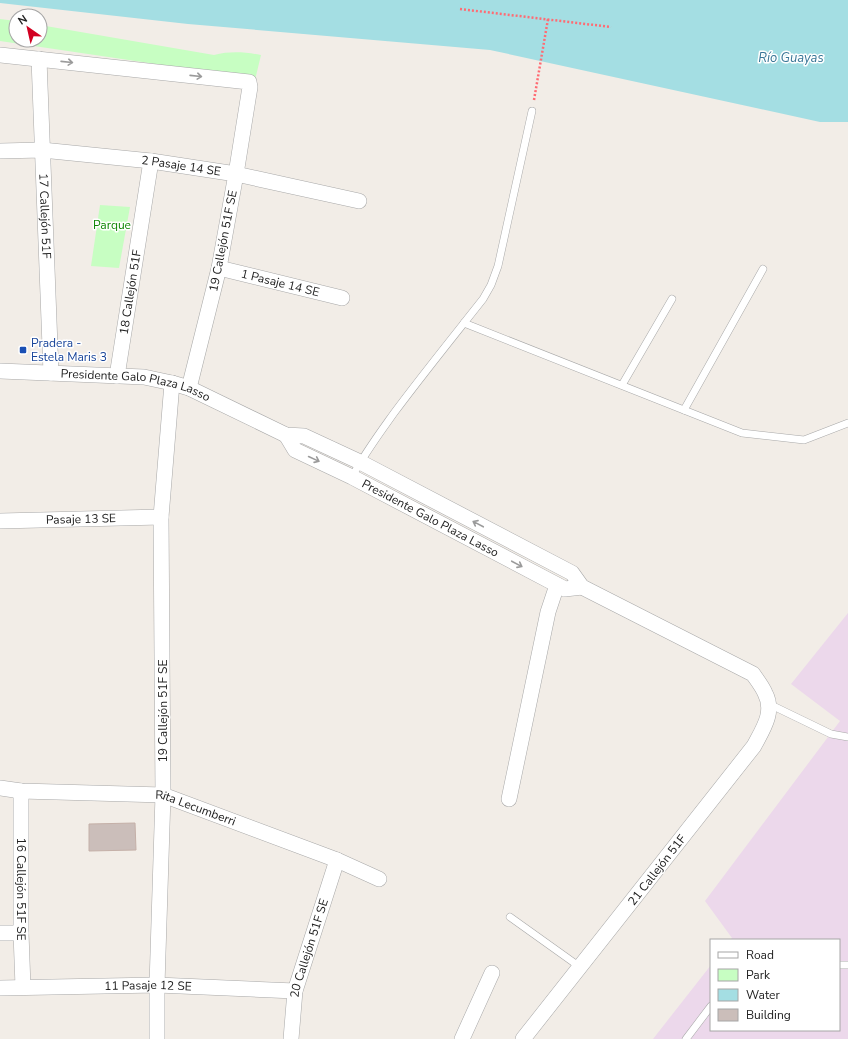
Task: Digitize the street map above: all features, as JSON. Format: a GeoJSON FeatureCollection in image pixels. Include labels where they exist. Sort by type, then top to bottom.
{"type":"FeatureCollection","features":[{"type":"Feature","properties":{"kind":"street"},"geometry":{"type":"LineString","coordinates":[[0,55],[39,59]]}},
{"type":"Feature","properties":{"kind":"street","name":"19 Callejón 51F SE"},"geometry":{"type":"LineString","coordinates":[[39,59],[249,82],[250,87],[236,174],[219,268],[189,388]]}},
{"type":"Feature","properties":{"kind":"street","name":"17 Callejón 51F"},"geometry":{"type":"LineString","coordinates":[[39,59],[50,373]]}},
{"type":"Feature","properties":{"kind":"street","name":"2 Pasaje 14 SE"},"geometry":{"type":"LineString","coordinates":[[0,151],[42,150],[151,161],[236,174],[359,201]]}},
{"type":"Feature","properties":{"kind":"street","name":"18 Callejón 51F"},"geometry":{"type":"LineString","coordinates":[[117,376],[151,161]]}},
{"type":"Feature","properties":{"kind":"street","name":"1 Pasaje 14 SE"},"geometry":{"type":"LineString","coordinates":[[219,268],[342,298]]}},
{"type":"Feature","properties":{"kind":"street","name":"Presidente Galo Plaza Lasso"},"geometry":{"type":"LineString","coordinates":[[0,371],[144,377],[189,388],[286,435],[304,436],[360,462],[572,573],[582,587],[753,674],[767,698]]}},
{"type":"Feature","properties":{"kind":"street","name":"19 Callejón 51F SE"},"geometry":{"type":"LineString","coordinates":[[157,1039],[157,985],[163,795],[161,517],[172,383]]}},
{"type":"Feature","properties":{"kind":"street","name":"Presidente Galo Plaza Lasso"},"geometry":{"type":"LineString","coordinates":[[286,435],[295,450],[352,477],[557,585],[565,589],[582,587]]}},
{"type":"Feature","properties":{"kind":"street","name":"Pasaje 13 SE"},"geometry":{"type":"LineString","coordinates":[[0,521],[161,517]]}},
{"type":"Feature","properties":{"kind":"street"},"geometry":{"type":"LineString","coordinates":[[509,799],[548,612],[557,585]]}},
{"type":"Feature","properties":{"kind":"street","name":"21 Callejón 51F"},"geometry":{"type":"LineString","coordinates":[[523,1039],[754,746],[767,722],[767,698]]}},
{"type":"Feature","properties":{"kind":"street","name":"Rita Lecumberri"},"geometry":{"type":"LineString","coordinates":[[0,788],[21,791],[163,795],[337,860],[379,879]]}},
{"type":"Feature","properties":{"kind":"street","name":"16 Callejón 51F SE"},"geometry":{"type":"LineString","coordinates":[[21,791],[21,933],[23,987]]}},
{"type":"Feature","properties":{"kind":"street","name":"20 Callejón 51F SE"},"geometry":{"type":"LineString","coordinates":[[291,1039],[295,991],[337,860]]}},
{"type":"Feature","properties":{"kind":"street"},"geometry":{"type":"LineString","coordinates":[[0,933],[21,933]]}},
{"type":"Feature","properties":{"kind":"street"},"geometry":{"type":"LineString","coordinates":[[462,1039],[492,973]]}},
{"type":"Feature","properties":{"kind":"street","name":"11 Pasaje 12 SE"},"geometry":{"type":"LineString","coordinates":[[0,988],[157,985],[295,991]]}},
{"type":"Feature","properties":{"kind":"lane"},"geometry":{"type":"LineString","coordinates":[[352,477],[360,462],[421,377],[464,324],[483,299],[491,285],[498,266],[532,111]]}},
{"type":"Feature","properties":{"kind":"lane"},"geometry":{"type":"LineString","coordinates":[[684,410],[763,269]]}},
{"type":"Feature","properties":{"kind":"lane"},"geometry":{"type":"LineString","coordinates":[[622,385],[672,299]]}},
{"type":"Feature","properties":{"kind":"lane"},"geometry":{"type":"LineString","coordinates":[[464,324],[742,433],[804,440],[848,423]]}},
{"type":"Feature","properties":{"kind":"lane"},"geometry":{"type":"LineString","coordinates":[[767,698],[831,734],[848,737]]}},
{"type":"Feature","properties":{"kind":"lane"},"geometry":{"type":"LineString","coordinates":[[510,918],[580,967]]}},
{"type":"Feature","properties":{"kind":"lane"},"geometry":{"type":"LineString","coordinates":[[686,1039],[710,1007]]}},
{"type":"Feature","properties":{"kind":"path"},"geometry":{"type":"LineString","coordinates":[[460,9],[611,27]]}},
{"type":"Feature","properties":{"kind":"path"},"geometry":{"type":"LineString","coordinates":[[532,111],[548,20]]}},
{"type":"Feature","properties":{"kind":"shaded area"},"geometry":{"type":"Polygon","coordinates":[[[848,613],[848,1039],[653,1039],[710,966],[710,1031],[840,1031],[840,939],[731,939],[732,938],[705,901],[840,721],[791,684],[848,613]]]}},
{"type":"Feature","properties":{"kind":"green space"},"geometry":{"type":"Polygon","coordinates":[[[0,19],[8,20],[8,42],[0,41],[0,19]]]}},
{"type":"Feature","properties":{"kind":"green space"},"geometry":{"type":"Polygon","coordinates":[[[48,26],[214,55],[238,52],[261,55],[255,80],[47,48],[48,26]]]}},
{"type":"Feature","properties":{"kind":"green space","name":"Parque"},"geometry":{"type":"Polygon","coordinates":[[[100,205],[130,207],[119,268],[91,266],[100,205]]]}},
{"type":"Feature","properties":{"kind":"water","name":"Río Guayas"},"geometry":{"type":"Polygon","coordinates":[[[0,0],[848,0],[848,122],[820,122],[490,50],[188,24],[0,3],[0,0]]]}},
{"type":"Feature","properties":{"kind":"building"},"geometry":{"type":"Polygon","coordinates":[[[135,823],[136,850],[89,851],[89,824],[135,823]]]}},
{"type":"Feature","properties":{"kind":"place","name":"Pradera - Estela Maris 3"},"geometry":{"type":"Point","coordinates":[23,350]}}]}
